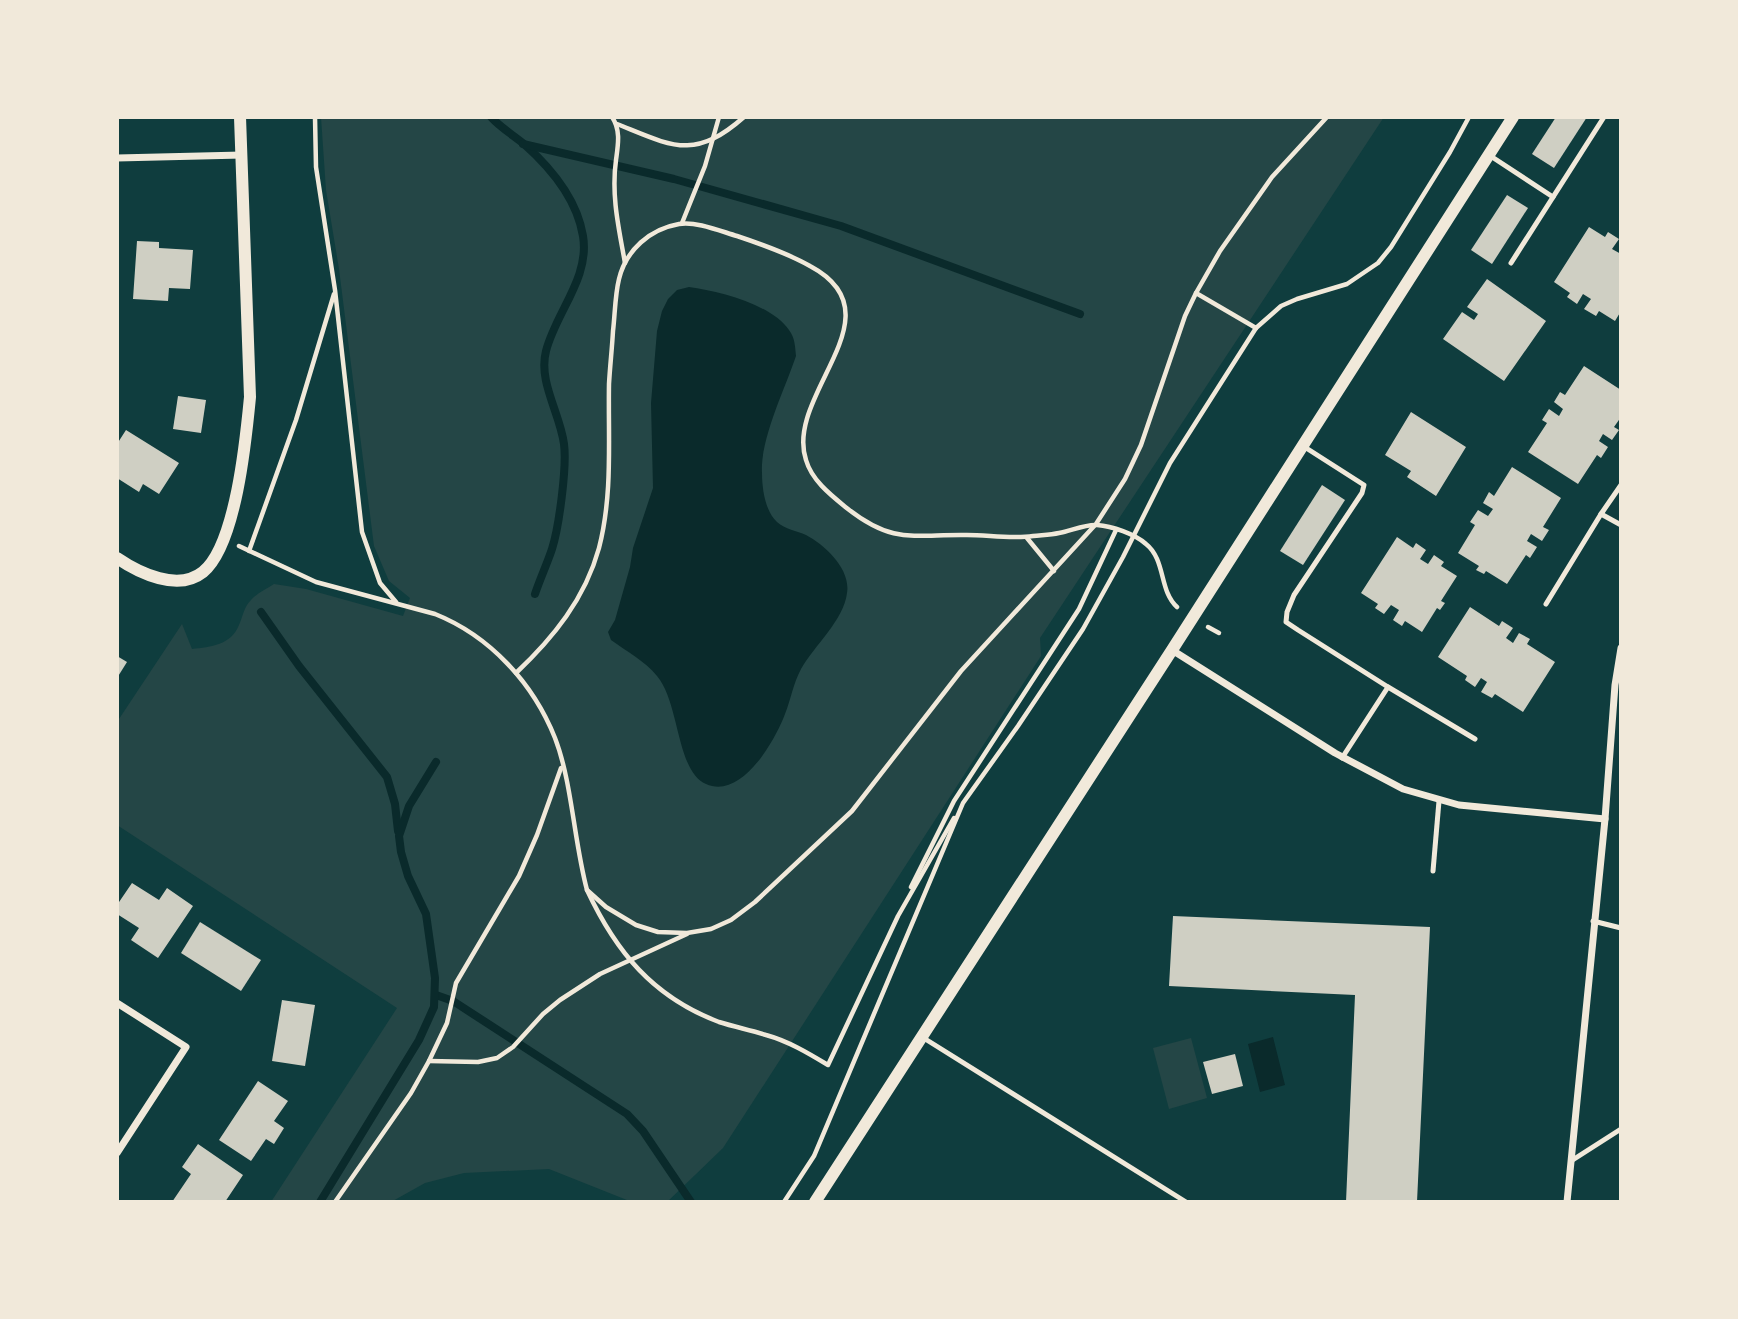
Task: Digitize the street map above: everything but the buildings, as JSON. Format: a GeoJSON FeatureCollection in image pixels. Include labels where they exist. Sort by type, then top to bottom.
{"type":"FeatureCollection","features":[{"type":"Feature","properties":{"kind":"street"},"geometry":{"type":"LineString","coordinates":[[117,558],[145,574],[172,580],[189,579],[202,573],[212,561],[231,517],[240,474],[250,397],[240,117]]}},
{"type":"Feature","properties":{"kind":"street"},"geometry":{"type":"LineString","coordinates":[[815,1202],[1513,117]]}},
{"type":"Feature","properties":{"kind":"street"},"geometry":{"type":"LineString","coordinates":[[117,158],[242,155]]}},
{"type":"Feature","properties":{"kind":"street"},"geometry":{"type":"LineString","coordinates":[[1567,1202],[1605,819],[1615,685],[1621,648]]}},
{"type":"Feature","properties":{"kind":"street"},"geometry":{"type":"LineString","coordinates":[[1172,650],[1342,758],[1403,789],[1439,801],[1494,810],[1605,819]]}},
{"type":"Feature","properties":{"kind":"street"},"geometry":{"type":"LineString","coordinates":[[117,1003],[186,1047],[117,1153]]}},
{"type":"Feature","properties":{"kind":"lane"},"geometry":{"type":"LineString","coordinates":[[1511,262],[1604,117]]}},
{"type":"Feature","properties":{"kind":"lane"},"geometry":{"type":"LineString","coordinates":[[1489,155],[1553,197]]}},
{"type":"Feature","properties":{"kind":"lane"},"geometry":{"type":"LineString","coordinates":[[1303,446],[1364,485],[1362,493],[1294,595],[1286,622],[1475,738]]}},
{"type":"Feature","properties":{"kind":"lane"},"geometry":{"type":"LineString","coordinates":[[1546,604],[1621,485]]}},
{"type":"Feature","properties":{"kind":"lane"},"geometry":{"type":"LineString","coordinates":[[1601,514],[1621,524]]}},
{"type":"Feature","properties":{"kind":"lane"},"geometry":{"type":"LineString","coordinates":[[1342,758],[1388,687]]}},
{"type":"Feature","properties":{"kind":"lane"},"geometry":{"type":"LineString","coordinates":[[1433,871],[1439,801]]}},
{"type":"Feature","properties":{"kind":"lane"},"geometry":{"type":"LineString","coordinates":[[1593,920],[1621,928]]}},
{"type":"Feature","properties":{"kind":"lane"},"geometry":{"type":"LineString","coordinates":[[922,1037],[1186,1202]]}},
{"type":"Feature","properties":{"kind":"lane"},"geometry":{"type":"LineString","coordinates":[[1571,1161],[1621,1129]]}},
{"type":"Feature","properties":{"kind":"path"},"geometry":{"type":"LineString","coordinates":[[315,117],[316,167],[335,290],[362,532],[380,583],[396,603]]}},
{"type":"Feature","properties":{"kind":"path"},"geometry":{"type":"LineString","coordinates":[[612,117],[617,124],[618,140],[615,212],[625,264]]}},
{"type":"Feature","properties":{"kind":"path"},"geometry":{"type":"LineString","coordinates":[[681,223],[705,166],[719,117]]}},
{"type":"Feature","properties":{"kind":"path"},"geometry":{"type":"LineString","coordinates":[[617,124],[661,141],[696,146],[714,139],[744,117]]}},
{"type":"Feature","properties":{"kind":"path"},"geometry":{"type":"LineString","coordinates":[[587,890],[606,907],[636,925],[658,932],[687,933],[712,929],[731,920],[755,902],[852,811],[961,671],[1096,524],[1125,479],[1141,445],[1185,316],[1196,293],[1220,251],[1272,177],[1327,117]]}},
{"type":"Feature","properties":{"kind":"path"},"geometry":{"type":"LineString","coordinates":[[898,916],[962,803],[1083,629],[1170,463],[1256,328],[1281,306],[1348,284],[1378,263],[1391,247],[1469,117]]}},
{"type":"Feature","properties":{"kind":"path"},"geometry":{"type":"LineString","coordinates":[[516,673],[544,647],[569,614],[587,582],[598,549],[610,473],[609,383],[619,278],[632,252],[652,234],[681,223],[709,228],[785,254],[821,272],[841,294],[846,312],[845,329],[839,349],[805,425],[803,445],[813,476],[866,522],[881,530],[914,538],[961,535],[1027,537],[1096,524],[1133,535],[1155,553],[1165,589],[1173,605]]}},
{"type":"Feature","properties":{"kind":"path"},"geometry":{"type":"LineString","coordinates":[[249,551],[296,420],[335,290]]}},
{"type":"Feature","properties":{"kind":"path"},"geometry":{"type":"LineString","coordinates":[[1196,293],[1256,328]]}},
{"type":"Feature","properties":{"kind":"path"},"geometry":{"type":"LineString","coordinates":[[223,536],[316,582],[453,621],[487,644],[516,673],[545,718],[555,740],[587,890],[598,913],[628,959],[643,976],[680,1004],[719,1022],[788,1043],[828,1065],[954,801],[1058,643],[1089,589],[1116,530]]}},
{"type":"Feature","properties":{"kind":"path"},"geometry":{"type":"LineString","coordinates":[[1027,537],[1054,571]]}},
{"type":"Feature","properties":{"kind":"path"},"geometry":{"type":"LineString","coordinates":[[335,1202],[411,1093],[429,1061],[447,1023],[456,982],[519,876],[562,765]]}},
{"type":"Feature","properties":{"kind":"path"},"geometry":{"type":"LineString","coordinates":[[784,1202],[814,1156],[824,1135],[962,803]]}},
{"type":"Feature","properties":{"kind":"path"},"geometry":{"type":"LineString","coordinates":[[429,1061],[478,1062],[497,1058],[513,1048],[543,1014],[560,1000],[628,959],[664,946],[687,933]]}},
{"type":"Feature","properties":{"kind":"shaded area"},"geometry":{"type":"Polygon","coordinates":[[[321,117],[1384,117],[1040,638],[1041,656],[723,1148],[667,1202],[632,1202],[549,1169],[464,1173],[425,1183],[391,1202],[271,1202],[397,1008],[117,825],[117,722],[182,624],[192,649],[220,644],[235,632],[251,600],[274,584],[306,589],[403,616],[410,598],[389,581],[374,546],[339,269],[326,190],[321,117]]]}},
{"type":"Feature","properties":{"kind":"shaded area"},"geometry":{"type":"Polygon","coordinates":[[[689,287],[744,300],[770,313],[791,333],[796,356],[774,414],[762,460],[765,499],[777,522],[806,535],[828,551],[841,567],[847,584],[845,603],[835,623],[801,669],[780,725],[765,752],[744,776],[732,784],[719,787],[706,784],[696,777],[689,765],[670,702],[657,676],[611,640],[608,632],[615,620],[633,548],[653,488],[651,403],[657,331],[668,299],[677,290],[689,287]]]}},
{"type":"Feature","properties":{"kind":"shaded area"},"geometry":{"type":"Polygon","coordinates":[[[1273,1037],[1285,1085],[1260,1092],[1248,1044],[1273,1037]]]}},
{"type":"Feature","properties":{"kind":"shaded area"},"geometry":{"type":"Polygon","coordinates":[[[1191,1038],[1207,1098],[1169,1109],[1153,1048],[1191,1038]]]}},
{"type":"Feature","properties":{"kind":"waterway"},"geometry":{"type":"LineString","coordinates":[[491,117],[524,144],[553,174],[575,209],[583,236],[582,266],[551,337],[544,363],[547,386],[562,432],[564,467],[555,539],[535,594]]}},
{"type":"Feature","properties":{"kind":"waterway"},"geometry":{"type":"LineString","coordinates":[[523,144],[674,179],[841,226],[1080,314]]}},
{"type":"Feature","properties":{"kind":"waterway"},"geometry":{"type":"LineString","coordinates":[[261,612],[299,666],[387,777],[395,804],[398,831]]}},
{"type":"Feature","properties":{"kind":"waterway"},"geometry":{"type":"LineString","coordinates":[[320,1202],[419,1040],[434,1007],[435,978],[426,914],[408,876],[399,836],[409,806],[436,762]]}},
{"type":"Feature","properties":{"kind":"waterway"},"geometry":{"type":"LineString","coordinates":[[436,995],[453,1001],[627,1114],[643,1131],[691,1202]]}}]}
